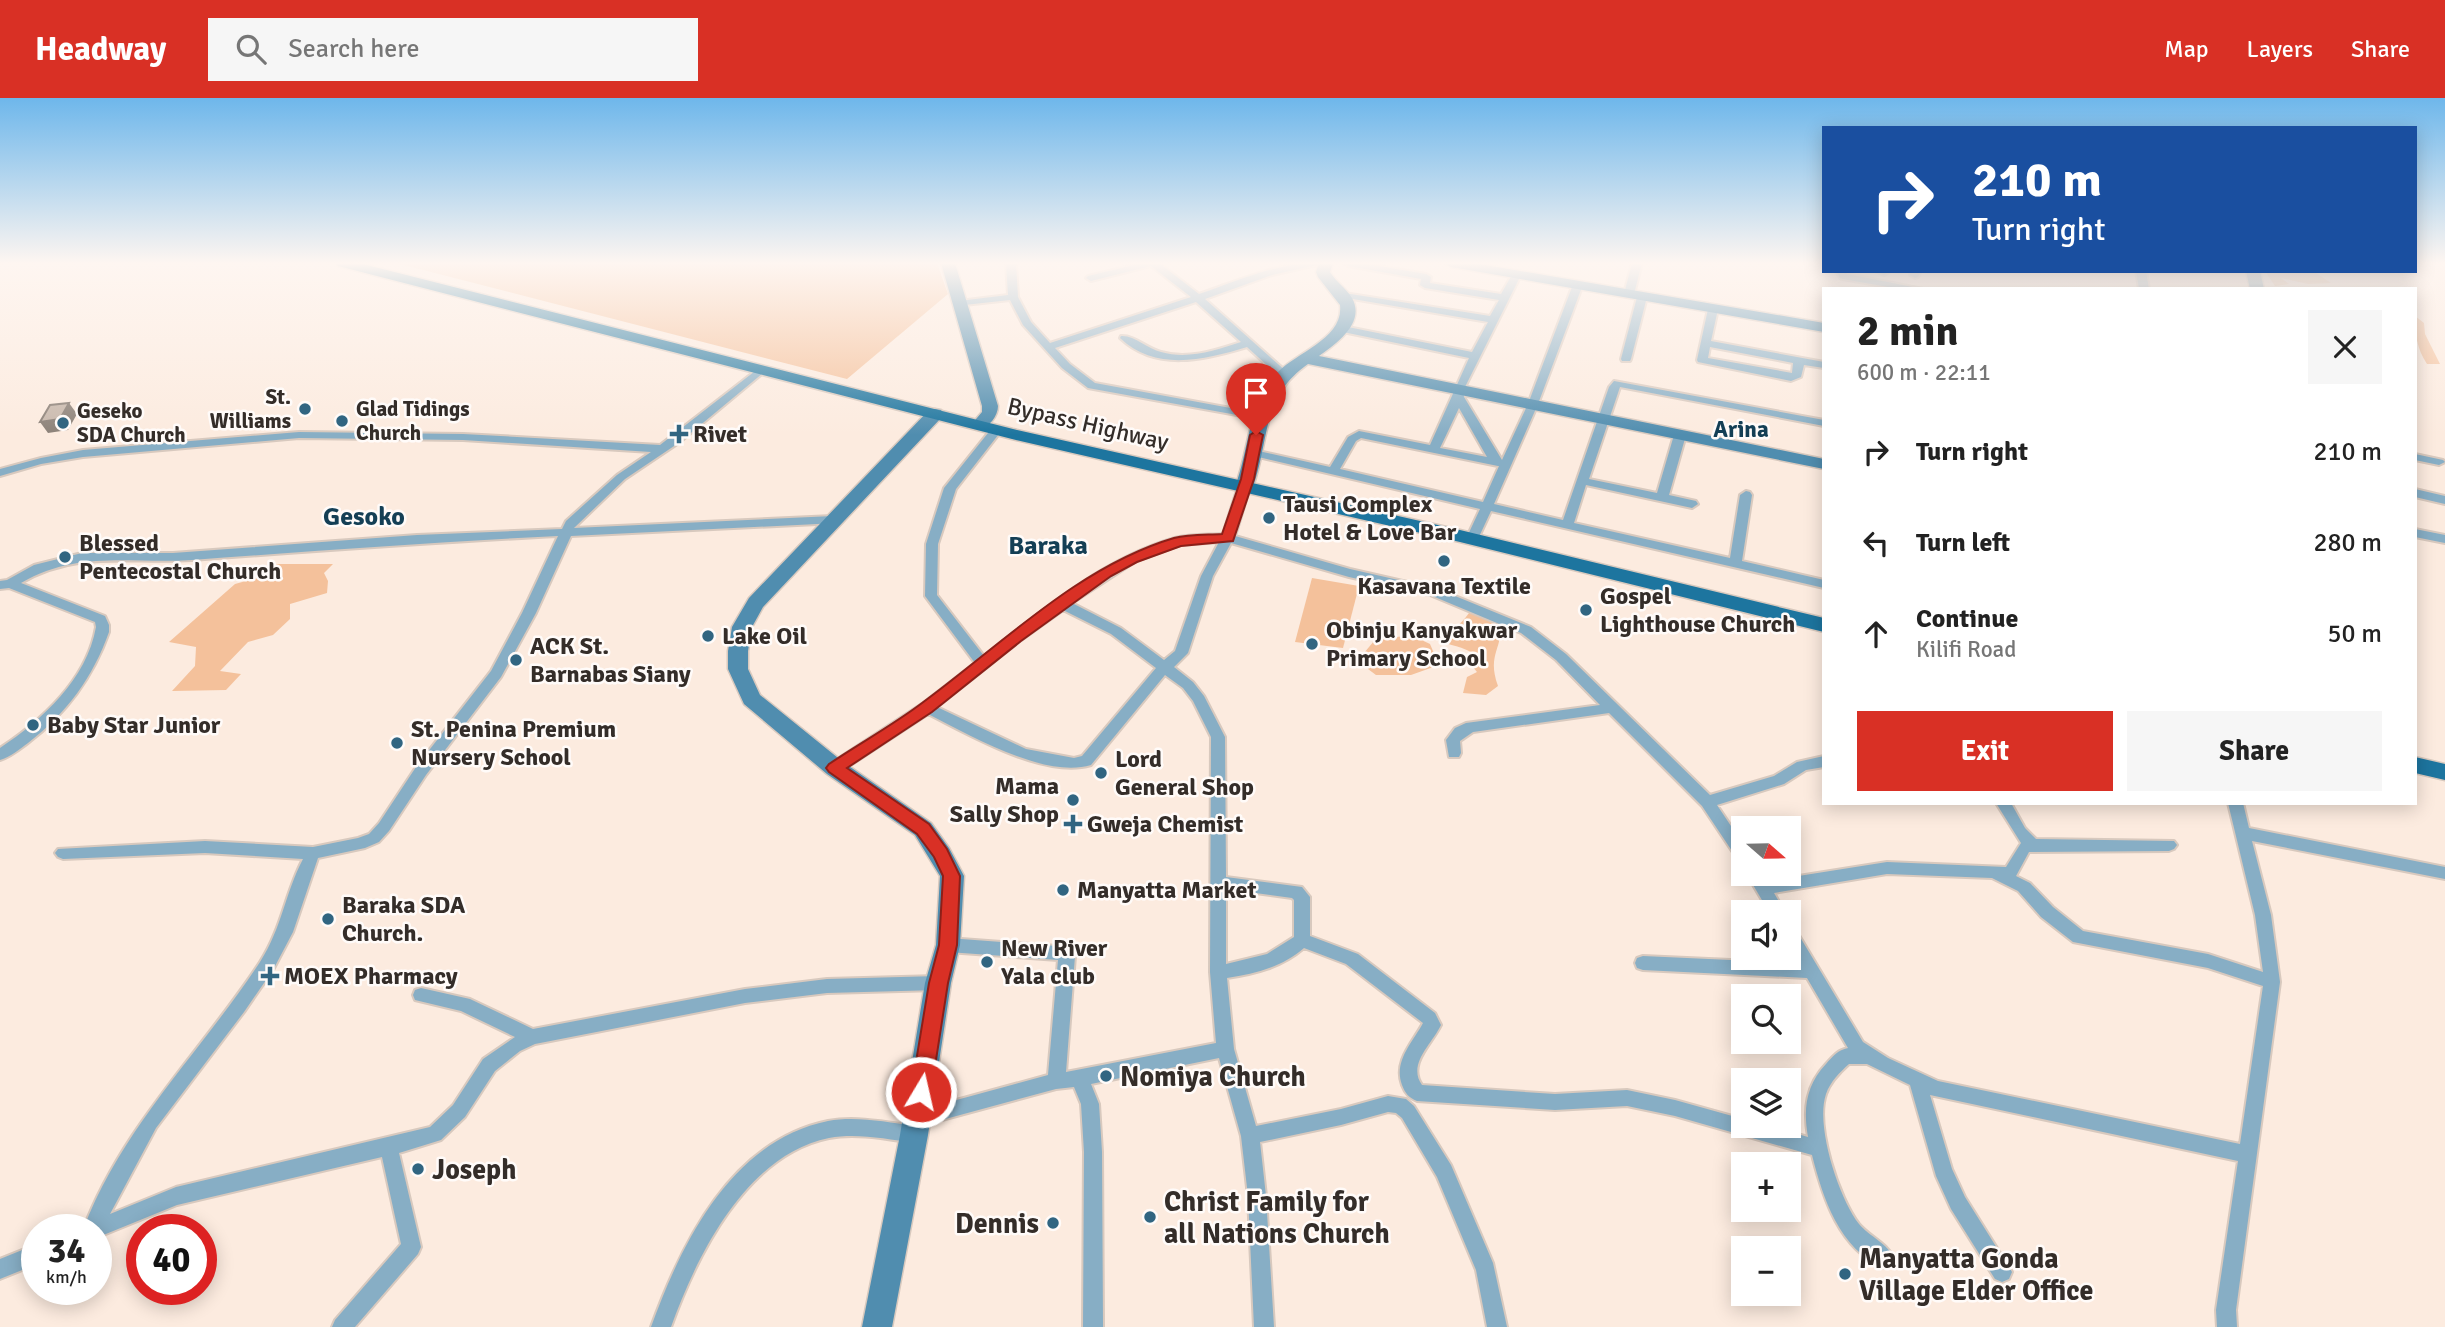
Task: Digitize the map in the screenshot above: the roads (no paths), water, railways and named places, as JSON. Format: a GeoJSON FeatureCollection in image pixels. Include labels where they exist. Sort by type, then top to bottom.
{"type":"FeatureCollection","features":[{"type":"Feature","properties":{"kind":"main road","name":"Bypass Highway"},"geometry":{"type":"LineString","coordinates":[[564,320],[996,430],[1472,539],[1822,625]]}},
{"type":"Feature","properties":{"kind":"main road"},"geometry":{"type":"LineString","coordinates":[[2417,765],[2445,772]]}},
{"type":"Feature","properties":{"kind":"street"},"geometry":{"type":"LineString","coordinates":[[964,320],[990,406],[990,413],[979,425]]}},
{"type":"Feature","properties":{"kind":"street"},"geometry":{"type":"LineString","coordinates":[[1025,320],[1080,379],[1099,389],[1259,416]]}},
{"type":"Feature","properties":{"kind":"street"},"geometry":{"type":"LineString","coordinates":[[1050,346],[1129,320]]}},
{"type":"Feature","properties":{"kind":"street"},"geometry":{"type":"LineString","coordinates":[[1222,320],[1284,375]]}},
{"type":"Feature","properties":{"kind":"street"},"geometry":{"type":"LineString","coordinates":[[927,708],[1011,749],[1079,763],[1090,758],[1164,667],[1181,653],[1207,576],[1228,538],[1254,453],[1259,416],[1284,375],[1343,329],[1346,320]]}},
{"type":"Feature","properties":{"kind":"street"},"geometry":{"type":"LineString","coordinates":[[1434,449],[1495,320]]}},
{"type":"Feature","properties":{"kind":"street"},"geometry":{"type":"LineString","coordinates":[[1472,539],[1488,506],[1501,463],[1533,404],[1564,320]]}},
{"type":"Feature","properties":{"kind":"street"},"geometry":{"type":"LineString","coordinates":[[1626,359],[1631,320]]}},
{"type":"Feature","properties":{"kind":"street"},"geometry":{"type":"LineString","coordinates":[[1711,320],[1701,358],[1706,362],[1791,378],[1797,375],[1800,361]]}},
{"type":"Feature","properties":{"kind":"street"},"geometry":{"type":"LineString","coordinates":[[1779,320],[1822,328]]}},
{"type":"Feature","properties":{"kind":"street"},"geometry":{"type":"LineString","coordinates":[[1343,329],[1477,356]]}},
{"type":"Feature","properties":{"kind":"street"},"geometry":{"type":"LineString","coordinates":[[1125,338],[1145,352],[1177,359],[1203,357],[1247,344]]}},
{"type":"Feature","properties":{"kind":"street"},"geometry":{"type":"LineString","coordinates":[[1707,343],[1822,365]]}},
{"type":"Feature","properties":{"kind":"street"},"geometry":{"type":"LineString","coordinates":[[1304,358],[1459,393],[1533,404],[1822,464]]}},
{"type":"Feature","properties":{"kind":"street"},"geometry":{"type":"LineString","coordinates":[[63,853],[205,846],[313,853],[360,844],[374,838],[421,771],[496,674],[529,613],[565,533],[594,500],[721,404],[759,371]]}},
{"type":"Feature","properties":{"kind":"street"},"geometry":{"type":"LineString","coordinates":[[1567,525],[1614,387],[1618,383],[1822,423]]}},
{"type":"Feature","properties":{"kind":"street"},"geometry":{"type":"LineString","coordinates":[[1459,393],[1501,463]]}},
{"type":"Feature","properties":{"kind":"street"},"geometry":{"type":"LineString","coordinates":[[877,1327],[915,1127],[938,983],[948,945],[951,876],[941,854],[923,829],[835,768],[751,699],[738,669],[738,651],[742,627],[756,603],[935,414]]}},
{"type":"Feature","properties":{"kind":"street"},"geometry":{"type":"LineString","coordinates":[[982,663],[931,596],[932,544],[945,498],[996,430]]}},
{"type":"Feature","properties":{"kind":"street"},"geometry":{"type":"LineString","coordinates":[[1333,471],[1352,439],[1359,434],[1501,463]]}},
{"type":"Feature","properties":{"kind":"street"},"geometry":{"type":"LineString","coordinates":[[0,473],[20,465],[57,458],[287,436],[455,435],[662,449]]}},
{"type":"Feature","properties":{"kind":"street"},"geometry":{"type":"LineString","coordinates":[[1662,498],[1680,435]]}},
{"type":"Feature","properties":{"kind":"street"},"geometry":{"type":"LineString","coordinates":[[1254,453],[1822,584]]}},
{"type":"Feature","properties":{"kind":"street"},"geometry":{"type":"LineString","coordinates":[[2417,457],[2439,461]]}},
{"type":"Feature","properties":{"kind":"street"},"geometry":{"type":"LineString","coordinates":[[1582,481],[1692,504]]}},
{"type":"Feature","properties":{"kind":"street"},"geometry":{"type":"LineString","coordinates":[[2417,493],[2445,500]]}},
{"type":"Feature","properties":{"kind":"street"},"geometry":{"type":"LineString","coordinates":[[1735,564],[1746,495]]}},
{"type":"Feature","properties":{"kind":"street"},"geometry":{"type":"LineString","coordinates":[[5,584],[37,568],[82,557],[173,557],[417,539],[833,520]]}},
{"type":"Feature","properties":{"kind":"street"},"geometry":{"type":"LineString","coordinates":[[2417,533],[2445,539]]}},
{"type":"Feature","properties":{"kind":"street"},"geometry":{"type":"LineString","coordinates":[[835,768],[927,708],[982,663],[1106,573],[1157,548],[1179,541],[1228,538],[1349,573],[1433,592],[1526,630],[1561,657],[1707,802],[1731,838]]}},
{"type":"Feature","properties":{"kind":"street"},"geometry":{"type":"LineString","coordinates":[[0,755],[29,734],[75,687],[89,667],[103,629],[100,620],[5,584]]}},
{"type":"Feature","properties":{"kind":"street"},"geometry":{"type":"LineString","coordinates":[[1063,604],[1116,631],[1193,691],[1217,737],[1218,972],[1225,1048],[1250,1136],[1264,1327]]}},
{"type":"Feature","properties":{"kind":"street"},"geometry":{"type":"LineString","coordinates":[[1454,753],[1453,740],[1460,732],[1471,727],[1612,708]]}},
{"type":"Feature","properties":{"kind":"street"},"geometry":{"type":"LineString","coordinates":[[1707,802],[1779,780],[1802,766],[1822,761]]}},
{"type":"Feature","properties":{"kind":"street"},"geometry":{"type":"LineString","coordinates":[[2004,805],[2020,832],[2032,845]]}},
{"type":"Feature","properties":{"kind":"street"},"geometry":{"type":"LineString","coordinates":[[2227,1327],[2226,1310],[2272,982],[2263,916],[2235,805]]}},
{"type":"Feature","properties":{"kind":"street"},"geometry":{"type":"LineString","coordinates":[[2242,833],[2445,873]]}},
{"type":"Feature","properties":{"kind":"street"},"geometry":{"type":"LineString","coordinates":[[1770,900],[1763,888],[1887,868],[2010,873],[2024,848],[2032,845],[2169,845]]}},
{"type":"Feature","properties":{"kind":"street"},"geometry":{"type":"LineString","coordinates":[[101,1214],[142,1134],[228,1019],[280,943],[293,912],[307,863],[313,853]]}},
{"type":"Feature","properties":{"kind":"street"},"geometry":{"type":"LineString","coordinates":[[1994,872],[2024,887],[2048,912],[2079,937],[2208,961],[2272,982]]}},
{"type":"Feature","properties":{"kind":"street"},"geometry":{"type":"LineString","coordinates":[[1217,882],[1290,890],[1302,897],[1302,940],[1291,951],[1251,968],[1218,972]]}},
{"type":"Feature","properties":{"kind":"street"},"geometry":{"type":"LineString","coordinates":[[1302,940],[1352,959],[1432,1021],[1406,1069],[1409,1083],[1417,1093],[1555,1102],[1627,1098],[1675,1108],[1821,1149]]}},
{"type":"Feature","properties":{"kind":"street"},"geometry":{"type":"LineString","coordinates":[[948,945],[1057,953],[1066,956],[1056,1081]]}},
{"type":"Feature","properties":{"kind":"street"},"geometry":{"type":"LineString","coordinates":[[1801,954],[1857,1046],[1869,1056],[1917,1080],[1936,1088],[2008,1105],[2249,1155]]}},
{"type":"Feature","properties":{"kind":"street"},"geometry":{"type":"LineString","coordinates":[[1643,963],[1811,971]]}},
{"type":"Feature","properties":{"kind":"street"},"geometry":{"type":"LineString","coordinates":[[112,1222],[176,1196],[435,1134],[448,1124],[489,1065],[513,1046],[533,1037],[745,996],[827,986],[938,983]]}},
{"type":"Feature","properties":{"kind":"street"},"geometry":{"type":"LineString","coordinates":[[421,995],[464,1004],[533,1037]]}},
{"type":"Feature","properties":{"kind":"street"},"geometry":{"type":"LineString","coordinates":[[661,1327],[687,1262],[716,1212],[749,1173],[801,1138],[826,1130],[915,1127],[1056,1081],[1225,1048]]}},
{"type":"Feature","properties":{"kind":"street"},"geometry":{"type":"LineString","coordinates":[[1869,1056],[1845,1056],[1827,1075],[1815,1100],[1821,1149],[1840,1208],[1858,1238],[1884,1258]]}},
{"type":"Feature","properties":{"kind":"street"},"geometry":{"type":"LineString","coordinates":[[1080,1078],[1090,1104],[1093,1140],[1093,1327]]}},
{"type":"Feature","properties":{"kind":"street"},"geometry":{"type":"LineString","coordinates":[[1917,1080],[1948,1181],[1958,1203],[2002,1272]]}},
{"type":"Feature","properties":{"kind":"street"},"geometry":{"type":"LineString","coordinates":[[1250,1136],[1388,1104],[1400,1105],[1408,1112],[1444,1171],[1486,1270],[1497,1327]]}},
{"type":"Feature","properties":{"kind":"street"},"geometry":{"type":"LineString","coordinates":[[342,1327],[411,1247],[389,1147]]}},
{"type":"Feature","properties":{"kind":"street"},"geometry":{"type":"LineString","coordinates":[[0,1269],[21,1260]]}},
{"type":"Feature","properties":{"kind":"place","name":"St. Williams"},"geometry":{"type":"Point","coordinates":[305,409]}},
{"type":"Feature","properties":{"kind":"place","name":"Glad Tidings Church"},"geometry":{"type":"Point","coordinates":[342,421]}},
{"type":"Feature","properties":{"kind":"place","name":"Geseko SDA Church"},"geometry":{"type":"Point","coordinates":[63,423]}},
{"type":"Feature","properties":{"kind":"place","name":"Rivet"},"geometry":{"type":"Point","coordinates":[679,434]}},
{"type":"Feature","properties":{"kind":"place","name":"Tausi Complex Hotel & Love Bar"},"geometry":{"type":"Point","coordinates":[1269,518]}},
{"type":"Feature","properties":{"kind":"place","name":"Blessed Pentecostal Church"},"geometry":{"type":"Point","coordinates":[65,557]}},
{"type":"Feature","properties":{"kind":"place","name":"Kasavana Textile"},"geometry":{"type":"Point","coordinates":[1444,561]}},
{"type":"Feature","properties":{"kind":"place","name":"Gospel Lighthouse Church"},"geometry":{"type":"Point","coordinates":[1586,610]}},
{"type":"Feature","properties":{"kind":"place","name":"Lake Oil"},"geometry":{"type":"Point","coordinates":[708,636]}},
{"type":"Feature","properties":{"kind":"place","name":"Obinju Kanyakwar Primary School"},"geometry":{"type":"Point","coordinates":[1312,644]}},
{"type":"Feature","properties":{"kind":"place","name":"ACK St. Barnabas Siany"},"geometry":{"type":"Point","coordinates":[516,660]}},
{"type":"Feature","properties":{"kind":"place","name":"Baby Star Junior"},"geometry":{"type":"Point","coordinates":[33,725]}},
{"type":"Feature","properties":{"kind":"place","name":"St. Penina Premium Nursery School"},"geometry":{"type":"Point","coordinates":[397,743]}},
{"type":"Feature","properties":{"kind":"place","name":"Lord General Shop"},"geometry":{"type":"Point","coordinates":[1101,773]}},
{"type":"Feature","properties":{"kind":"place","name":"Mama Sally Shop"},"geometry":{"type":"Point","coordinates":[1073,800]}},
{"type":"Feature","properties":{"kind":"place","name":"Gweja Chemist"},"geometry":{"type":"Point","coordinates":[1073,824]}},
{"type":"Feature","properties":{"kind":"place","name":"Manyatta Market"},"geometry":{"type":"Point","coordinates":[1063,890]}},
{"type":"Feature","properties":{"kind":"place","name":"Baraka SDA Church."},"geometry":{"type":"Point","coordinates":[328,919]}},
{"type":"Feature","properties":{"kind":"place","name":"New River Yala club"},"geometry":{"type":"Point","coordinates":[987,962]}},
{"type":"Feature","properties":{"kind":"place","name":"MOEX Pharmacy"},"geometry":{"type":"Point","coordinates":[270,976]}},
{"type":"Feature","properties":{"kind":"place","name":"Nomiya Church"},"geometry":{"type":"Point","coordinates":[1106,1076]}},
{"type":"Feature","properties":{"kind":"place","name":"Joseph"},"geometry":{"type":"Point","coordinates":[418,1169]}},
{"type":"Feature","properties":{"kind":"place","name":"Christ Family for all Nations Church"},"geometry":{"type":"Point","coordinates":[1150,1217]}},
{"type":"Feature","properties":{"kind":"place","name":"Dennis"},"geometry":{"type":"Point","coordinates":[1053,1223]}},
{"type":"Feature","properties":{"kind":"place","name":"Manyatta Gonda Village Elder Office"},"geometry":{"type":"Point","coordinates":[1845,1274]}},
{"type":"Feature","properties":{"kind":"district","name":"Arina"},"geometry":{"type":"Point","coordinates":[1741,429]}},
{"type":"Feature","properties":{"kind":"district","name":"Gesoko"},"geometry":{"type":"Point","coordinates":[364,516]}},
{"type":"Feature","properties":{"kind":"district","name":"Baraka"},"geometry":{"type":"Point","coordinates":[1048,545]}}]}
